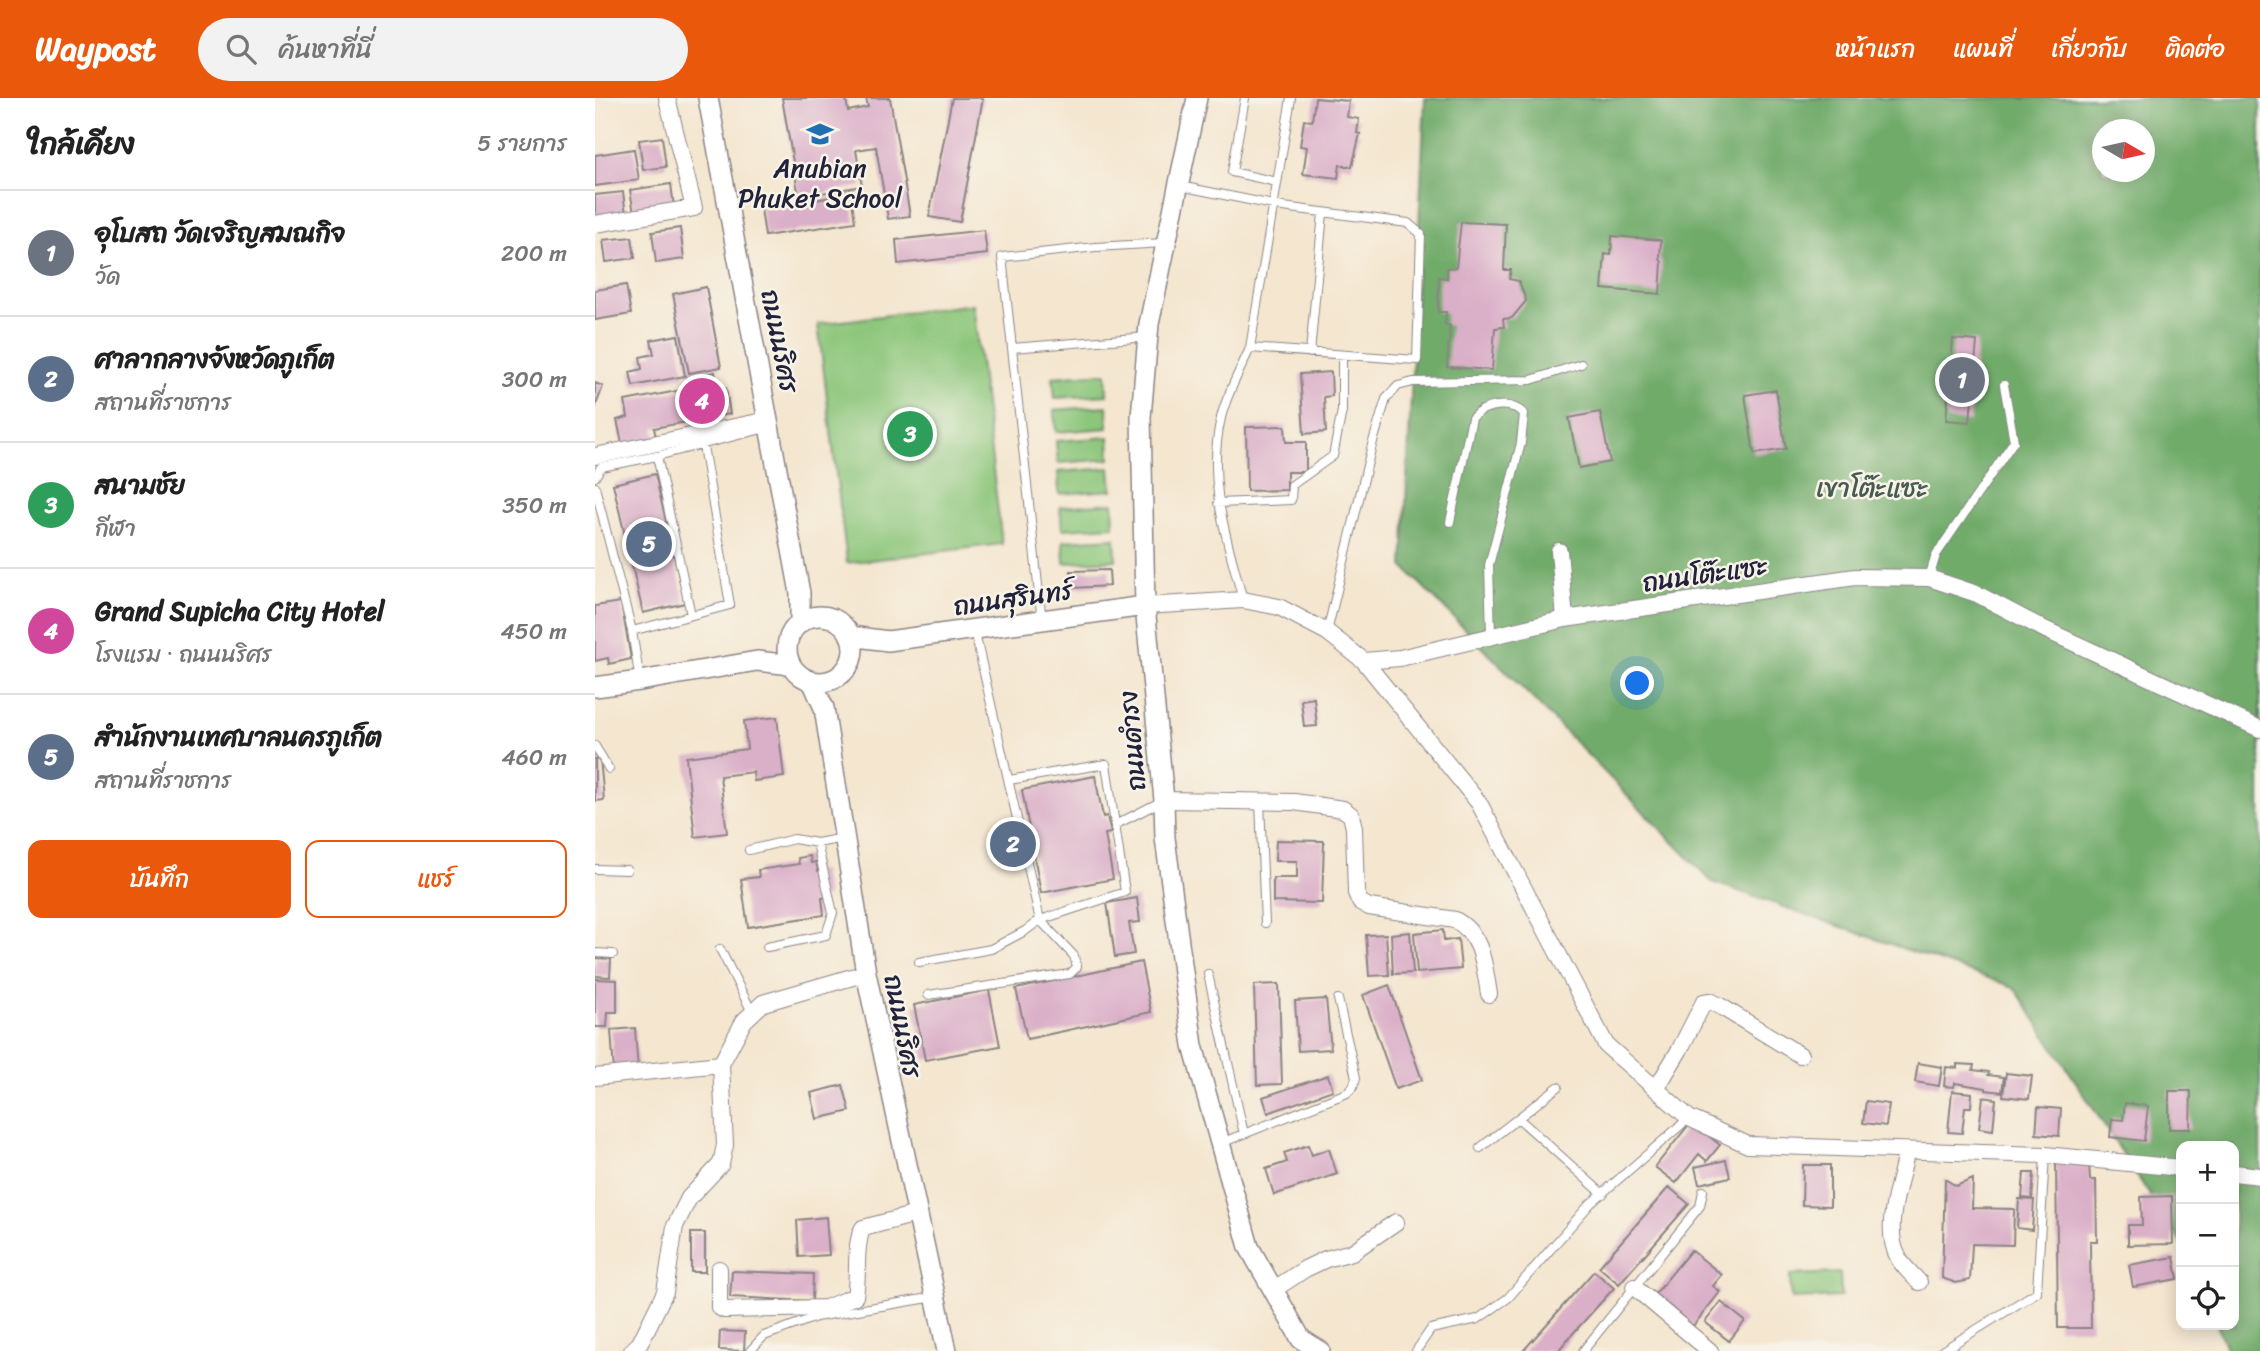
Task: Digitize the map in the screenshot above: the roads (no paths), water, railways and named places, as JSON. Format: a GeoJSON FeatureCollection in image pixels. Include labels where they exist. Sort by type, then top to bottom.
{"type":"FeatureCollection","features":[{"type":"Feature","properties":{"kind":"street"},"geometry":{"type":"LineString","coordinates":[[595,224],[694,208],[667,98]]}},
{"type":"Feature","properties":{"kind":"street","name":"ถนนนริศร"},"geometry":{"type":"LineString","coordinates":[[708,98],[800,593],[809,619]]}},
{"type":"Feature","properties":{"kind":"street","name":"ถนนดำรง"},"geometry":{"type":"LineString","coordinates":[[1197,98],[1148,337],[1142,417],[1145,606],[1164,800],[1165,838],[1193,1046],[1249,1247],[1301,1339],[1320,1351]]}},
{"type":"Feature","properties":{"kind":"street"},"geometry":{"type":"LineString","coordinates":[[595,456],[769,423]]}},
{"type":"Feature","properties":{"kind":"street"},"geometry":{"type":"LineString","coordinates":[[1559,551],[1565,618]]}},
{"type":"Feature","properties":{"kind":"street","name":"ถนนโต๊ะแซะ"},"geometry":{"type":"LineString","coordinates":[[1364,661],[1400,658],[1565,618],[1856,577],[1929,578],[1977,594],[2046,630],[2260,729]]}},
{"type":"Feature","properties":{"kind":"street"},"geometry":{"type":"LineString","coordinates":[[1145,606],[1243,600],[1279,607],[1327,632],[1364,661],[1479,803],[1606,1045],[1689,1118],[1748,1145],[2045,1155],[2176,1168]]}},
{"type":"Feature","properties":{"kind":"street","name":"ถนนสุรินทร์"},"geometry":{"type":"LineString","coordinates":[[852,656],[888,641],[1145,606]]}},
{"type":"Feature","properties":{"kind":"street"},"geometry":{"type":"LineString","coordinates":[[809,619],[837,621],[850,636],[852,656],[841,674],[822,681],[796,673],[789,656],[793,629],[809,619]]}},
{"type":"Feature","properties":{"kind":"street","name":"ถนนสุรินทร์"},"geometry":{"type":"LineString","coordinates":[[850,636],[888,641]]}},
{"type":"Feature","properties":{"kind":"street"},"geometry":{"type":"LineString","coordinates":[[595,687],[789,656]]}},
{"type":"Feature","properties":{"kind":"street","name":"ถนนนริศร"},"geometry":{"type":"LineString","coordinates":[[822,681],[866,973],[947,1351]]}},
{"type":"Feature","properties":{"kind":"street"},"geometry":{"type":"LineString","coordinates":[[1164,800],[1294,802],[1343,809],[1351,815],[1355,828],[1356,893],[1360,902],[1369,907],[1455,920],[1466,926],[1473,934],[1482,954],[1489,993]]}},
{"type":"Feature","properties":{"kind":"street"},"geometry":{"type":"LineString","coordinates":[[632,1351],[640,1343],[665,1292],[675,1226],[689,1198],[722,1164],[725,1145],[721,1064],[744,1021],[763,1003],[866,973]]}},
{"type":"Feature","properties":{"kind":"street"},"geometry":{"type":"LineString","coordinates":[[1656,1089],[1704,1002],[1710,1001],[1720,1006],[1800,1055]]}},
{"type":"Feature","properties":{"kind":"street"},"geometry":{"type":"LineString","coordinates":[[595,1077],[721,1064]]}},
{"type":"Feature","properties":{"kind":"street"},"geometry":{"type":"LineString","coordinates":[[1906,1152],[1892,1222],[1892,1235],[1899,1259],[1919,1282]]}},
{"type":"Feature","properties":{"kind":"street"},"geometry":{"type":"LineString","coordinates":[[2239,1174],[2260,1176]]}},
{"type":"Feature","properties":{"kind":"street"},"geometry":{"type":"LineString","coordinates":[[719,1269],[719,1307],[724,1310],[826,1308],[855,1296],[859,1235],[863,1228],[917,1214]]}},
{"type":"Feature","properties":{"kind":"street"},"geometry":{"type":"LineString","coordinates":[[1273,1290],[1305,1269],[1326,1259],[1352,1252],[1396,1223]]}},
{"type":"Feature","properties":{"kind":"street"},"geometry":{"type":"LineString","coordinates":[[1635,1287],[1710,1351]]}},
{"type":"Feature","properties":{"kind":"lane"},"geometry":{"type":"LineString","coordinates":[[1245,98],[1232,172],[1277,182]]}},
{"type":"Feature","properties":{"kind":"lane"},"geometry":{"type":"LineString","coordinates":[[1243,600],[1218,503],[1215,460],[1221,417],[1250,348],[1291,98]]}},
{"type":"Feature","properties":{"kind":"lane"},"geometry":{"type":"LineString","coordinates":[[1180,186],[1274,206],[1408,223],[1421,234],[1417,360],[1250,348]]}},
{"type":"Feature","properties":{"kind":"lane"},"geometry":{"type":"LineString","coordinates":[[1310,353],[1323,213]]}},
{"type":"Feature","properties":{"kind":"lane"},"geometry":{"type":"LineString","coordinates":[[1042,621],[1002,257],[1166,243]]}},
{"type":"Feature","properties":{"kind":"lane"},"geometry":{"type":"LineString","coordinates":[[1012,348],[1148,337]]}},
{"type":"Feature","properties":{"kind":"lane"},"geometry":{"type":"LineString","coordinates":[[1218,503],[1291,500],[1292,485],[1333,456],[1342,411],[1342,355]]}},
{"type":"Feature","properties":{"kind":"lane"},"geometry":{"type":"LineString","coordinates":[[1327,632],[1386,399],[1398,386],[1413,383],[1531,380],[1581,364]]}},
{"type":"Feature","properties":{"kind":"lane"},"geometry":{"type":"LineString","coordinates":[[1929,578],[1936,555],[2014,441],[2004,385]]}},
{"type":"Feature","properties":{"kind":"lane"},"geometry":{"type":"LineString","coordinates":[[1450,522],[1472,418],[1479,411],[1505,405],[1518,407],[1524,414],[1521,443],[1489,565],[1491,636]]}},
{"type":"Feature","properties":{"kind":"lane"},"geometry":{"type":"LineString","coordinates":[[595,477],[601,467],[703,446],[769,423]]}},
{"type":"Feature","properties":{"kind":"lane"},"geometry":{"type":"LineString","coordinates":[[632,631],[730,605],[703,446]]}},
{"type":"Feature","properties":{"kind":"lane"},"geometry":{"type":"LineString","coordinates":[[657,456],[691,615]]}},
{"type":"Feature","properties":{"kind":"lane"},"geometry":{"type":"LineString","coordinates":[[595,487],[632,631],[640,681]]}},
{"type":"Feature","properties":{"kind":"lane"},"geometry":{"type":"LineString","coordinates":[[928,995],[1070,974],[1077,967],[1074,956],[1040,920],[974,629]]}},
{"type":"Feature","properties":{"kind":"lane"},"geometry":{"type":"LineString","coordinates":[[595,746],[609,769]]}},
{"type":"Feature","properties":{"kind":"lane"},"geometry":{"type":"LineString","coordinates":[[919,962],[991,949],[1040,920],[1125,892],[1106,764],[1009,780]]}},
{"type":"Feature","properties":{"kind":"lane"},"geometry":{"type":"LineString","coordinates":[[1115,825],[1164,800]]}},
{"type":"Feature","properties":{"kind":"lane"},"geometry":{"type":"LineString","coordinates":[[1260,802],[1265,923]]}},
{"type":"Feature","properties":{"kind":"lane"},"geometry":{"type":"LineString","coordinates":[[749,850],[794,839],[817,843],[844,838]]}},
{"type":"Feature","properties":{"kind":"lane"},"geometry":{"type":"LineString","coordinates":[[767,947],[826,934],[833,913],[817,843]]}},
{"type":"Feature","properties":{"kind":"lane"},"geometry":{"type":"LineString","coordinates":[[595,869],[627,870]]}},
{"type":"Feature","properties":{"kind":"lane"},"geometry":{"type":"LineString","coordinates":[[833,913],[855,908]]}},
{"type":"Feature","properties":{"kind":"lane"},"geometry":{"type":"LineString","coordinates":[[720,949],[752,1012]]}},
{"type":"Feature","properties":{"kind":"lane"},"geometry":{"type":"LineString","coordinates":[[595,953],[613,954]]}},
{"type":"Feature","properties":{"kind":"lane"},"geometry":{"type":"LineString","coordinates":[[1208,974],[1244,1134]]}},
{"type":"Feature","properties":{"kind":"lane"},"geometry":{"type":"LineString","coordinates":[[1220,1143],[1347,1093],[1353,1087],[1356,1078],[1338,999]]}},
{"type":"Feature","properties":{"kind":"lane"},"geometry":{"type":"LineString","coordinates":[[1480,1148],[1558,1087]]}},
{"type":"Feature","properties":{"kind":"lane"},"geometry":{"type":"LineString","coordinates":[[1518,1118],[1603,1194]]}},
{"type":"Feature","properties":{"kind":"lane"},"geometry":{"type":"LineString","coordinates":[[1416,1351],[1431,1329],[1478,1320],[1508,1298],[1590,1204],[1689,1118]]}},
{"type":"Feature","properties":{"kind":"lane"},"geometry":{"type":"LineString","coordinates":[[1942,1351],[2038,1292],[2045,1155]]}},
{"type":"Feature","properties":{"kind":"lane"},"geometry":{"type":"LineString","coordinates":[[1583,1351],[1700,1206],[1703,1191]]}},
{"type":"Feature","properties":{"kind":"lane"},"geometry":{"type":"LineString","coordinates":[[750,1351],[764,1336],[817,1317],[935,1297]]}},
{"type":"Feature","properties":{"kind":"place","name":"Anubian Phuket School"},"geometry":{"type":"Point","coordinates":[820,134]}},
{"type":"Feature","properties":{"kind":"place","name":"อุโบสถ วัดเจริญสมณกิจ"},"geometry":{"type":"Point","coordinates":[1962,380]}},
{"type":"Feature","properties":{"kind":"place","name":"Grand Supicha City Hotel"},"geometry":{"type":"Point","coordinates":[702,401]}},
{"type":"Feature","properties":{"kind":"place","name":"สนามชัย"},"geometry":{"type":"Point","coordinates":[910,434]}},
{"type":"Feature","properties":{"kind":"place","name":"สำนักงานเทศบาลนครภูเก็ต"},"geometry":{"type":"Point","coordinates":[649,544]}},
{"type":"Feature","properties":{"kind":"place","name":"ศาลากลางจังหวัดภูเก็ต"},"geometry":{"type":"Point","coordinates":[1013,844]}},
{"type":"Feature","properties":{"kind":"park label","name":"เขาโต๊ะแซะ"},"geometry":{"type":"Point","coordinates":[1872,488]}}]}
